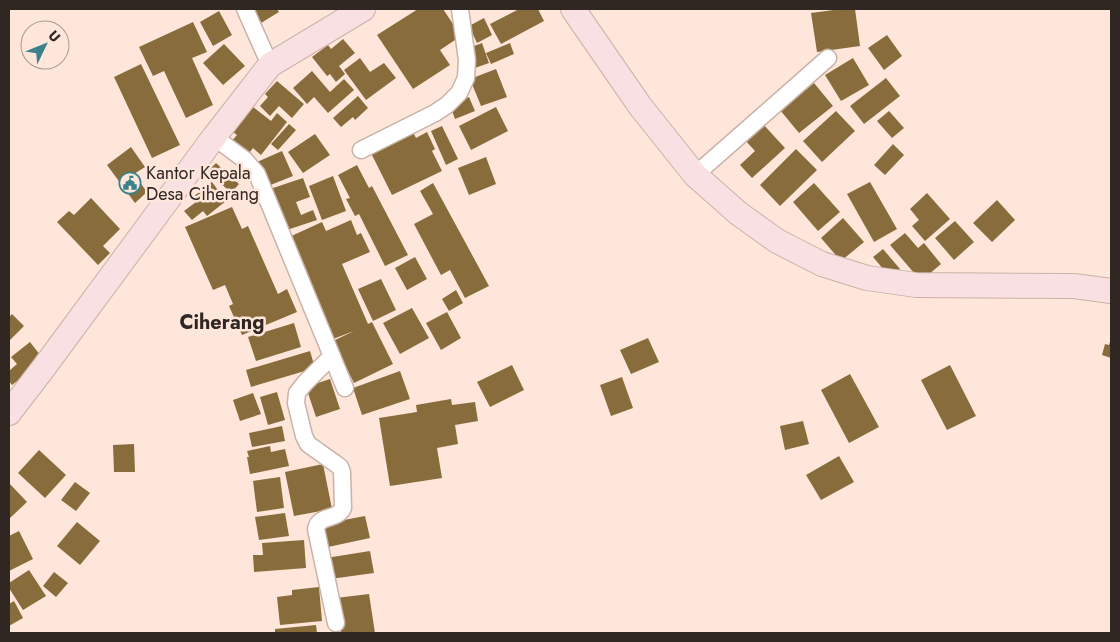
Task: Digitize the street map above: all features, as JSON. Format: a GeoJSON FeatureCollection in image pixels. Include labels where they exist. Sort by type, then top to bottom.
{"type":"FeatureCollection","features":[{"type":"Feature","properties":{"kind":"street"},"geometry":{"type":"LineString","coordinates":[[245,9],[270,65]]}},
{"type":"Feature","properties":{"kind":"street"},"geometry":{"type":"LineString","coordinates":[[9,413],[214,137],[270,65],[363,9]]}},
{"type":"Feature","properties":{"kind":"street"},"geometry":{"type":"LineString","coordinates":[[361,150],[435,113],[447,105],[459,93],[466,78],[467,60],[460,9]]}},
{"type":"Feature","properties":{"kind":"street"},"geometry":{"type":"LineString","coordinates":[[573,9],[640,106],[695,176],[738,213],[777,241],[822,264],[866,278],[916,285],[1074,286],[1111,291]]}},
{"type":"Feature","properties":{"kind":"street"},"geometry":{"type":"LineString","coordinates":[[695,176],[828,58]]}},
{"type":"Feature","properties":{"kind":"street"},"geometry":{"type":"LineString","coordinates":[[214,137],[245,160],[257,174],[345,388]]}},
{"type":"Feature","properties":{"kind":"street"},"geometry":{"type":"LineString","coordinates":[[332,356],[297,393],[296,403],[304,436],[308,444],[340,467],[342,472],[343,508],[339,514],[321,520],[316,528],[336,623]]}},
{"type":"Feature","properties":{"kind":"building"},"geometry":{"type":"Polygon","coordinates":[[[253,9],[277,9],[279,12],[261,23],[253,9]]]}},
{"type":"Feature","properties":{"kind":"building"},"geometry":{"type":"Polygon","coordinates":[[[418,9],[443,9],[461,36],[440,50],[450,65],[413,89],[377,35],[418,9]]]}},
{"type":"Feature","properties":{"kind":"building"},"geometry":{"type":"Polygon","coordinates":[[[519,9],[538,9],[544,21],[501,44],[490,24],[519,9]]]}},
{"type":"Feature","properties":{"kind":"building"},"geometry":{"type":"Polygon","coordinates":[[[855,9],[860,46],[817,52],[811,13],[855,9]]]}},
{"type":"Feature","properties":{"kind":"building"},"geometry":{"type":"Polygon","coordinates":[[[219,11],[232,35],[213,46],[200,22],[219,11]]]}},
{"type":"Feature","properties":{"kind":"building"},"geometry":{"type":"Polygon","coordinates":[[[484,18],[492,35],[477,43],[469,26],[484,18]]]}},
{"type":"Feature","properties":{"kind":"building"},"geometry":{"type":"Polygon","coordinates":[[[193,22],[207,52],[192,58],[213,105],[186,118],[164,71],[153,76],[139,47],[193,22]]]}},
{"type":"Feature","properties":{"kind":"building"},"geometry":{"type":"Polygon","coordinates":[[[887,35],[902,56],[884,70],[868,48],[887,35]]]}},
{"type":"Feature","properties":{"kind":"building"},"geometry":{"type":"Polygon","coordinates":[[[343,39],[355,53],[339,66],[345,74],[336,82],[330,74],[327,76],[312,57],[328,45],[331,49],[343,39]]]}},
{"type":"Feature","properties":{"kind":"building"},"geometry":{"type":"Polygon","coordinates":[[[482,43],[489,63],[475,68],[469,48],[482,43]]]}},
{"type":"Feature","properties":{"kind":"building"},"geometry":{"type":"Polygon","coordinates":[[[510,43],[514,54],[491,64],[486,53],[510,43]]]}},
{"type":"Feature","properties":{"kind":"building"},"geometry":{"type":"Polygon","coordinates":[[[224,44],[245,66],[223,85],[203,63],[224,44]]]}},
{"type":"Feature","properties":{"kind":"building"},"geometry":{"type":"Polygon","coordinates":[[[360,58],[370,72],[384,63],[396,78],[366,100],[344,70],[360,58]]]}},
{"type":"Feature","properties":{"kind":"building"},"geometry":{"type":"Polygon","coordinates":[[[853,58],[869,85],[841,101],[825,75],[853,58]]]}},
{"type":"Feature","properties":{"kind":"building"},"geometry":{"type":"Polygon","coordinates":[[[141,64],[180,145],[152,158],[114,77],[141,64]]]}},
{"type":"Feature","properties":{"kind":"building"},"geometry":{"type":"Polygon","coordinates":[[[496,69],[507,97],[481,106],[470,79],[496,69]]]}},
{"type":"Feature","properties":{"kind":"building"},"geometry":{"type":"Polygon","coordinates":[[[312,71],[330,92],[344,79],[354,90],[328,113],[314,97],[307,104],[293,88],[312,71]]]}},
{"type":"Feature","properties":{"kind":"building"},"geometry":{"type":"Polygon","coordinates":[[[886,78],[900,96],[864,124],[850,106],[886,78]]]}},
{"type":"Feature","properties":{"kind":"building"},"geometry":{"type":"Polygon","coordinates":[[[277,81],[304,104],[292,118],[279,106],[270,116],[260,106],[268,97],[265,94],[277,81]]]}},
{"type":"Feature","properties":{"kind":"building"},"geometry":{"type":"Polygon","coordinates":[[[814,83],[833,106],[799,133],[780,110],[814,83]]]}},
{"type":"Feature","properties":{"kind":"building"},"geometry":{"type":"Polygon","coordinates":[[[358,96],[368,108],[355,120],[353,117],[341,127],[333,118],[358,96]]]}},
{"type":"Feature","properties":{"kind":"building"},"geometry":{"type":"Polygon","coordinates":[[[469,97],[475,111],[455,119],[450,105],[469,97]]]}},
{"type":"Feature","properties":{"kind":"building"},"geometry":{"type":"Polygon","coordinates":[[[253,107],[271,121],[277,113],[287,122],[261,155],[253,148],[246,157],[230,143],[237,135],[233,132],[253,107]]]}},
{"type":"Feature","properties":{"kind":"building"},"geometry":{"type":"Polygon","coordinates":[[[496,107],[508,131],[471,150],[459,126],[496,107]]]}},
{"type":"Feature","properties":{"kind":"building"},"geometry":{"type":"Polygon","coordinates":[[[836,111],[855,131],[822,162],[803,141],[836,111]]]}},
{"type":"Feature","properties":{"kind":"building"},"geometry":{"type":"Polygon","coordinates":[[[889,111],[904,128],[892,138],[877,121],[889,111]]]}},
{"type":"Feature","properties":{"kind":"building"},"geometry":{"type":"Polygon","coordinates":[[[762,123],[785,148],[752,178],[740,165],[755,151],[744,139],[762,123]]]}},
{"type":"Feature","properties":{"kind":"building"},"geometry":{"type":"Polygon","coordinates":[[[289,124],[296,130],[278,150],[271,144],[289,124]]]}},
{"type":"Feature","properties":{"kind":"building"},"geometry":{"type":"Polygon","coordinates":[[[442,126],[458,159],[446,165],[431,131],[442,126]]]}},
{"type":"Feature","properties":{"kind":"building"},"geometry":{"type":"Polygon","coordinates":[[[411,128],[416,138],[427,132],[435,149],[432,151],[442,171],[392,195],[369,149],[411,128]]]}},
{"type":"Feature","properties":{"kind":"building"},"geometry":{"type":"Polygon","coordinates":[[[315,134],[330,155],[303,173],[288,152],[315,134]]]}},
{"type":"Feature","properties":{"kind":"building"},"geometry":{"type":"Polygon","coordinates":[[[893,144],[904,155],[885,175],[874,165],[893,144]]]}},
{"type":"Feature","properties":{"kind":"building","name":"Kantor Kepala Desa Ciherang"},"geometry":{"type":"Polygon","coordinates":[[[131,147],[145,167],[134,174],[147,192],[135,203],[107,165],[131,147]]]}},
{"type":"Feature","properties":{"kind":"building"},"geometry":{"type":"Polygon","coordinates":[[[796,149],[817,170],[780,206],[760,185],[796,149]]]}},
{"type":"Feature","properties":{"kind":"building"},"geometry":{"type":"Polygon","coordinates":[[[282,151],[293,176],[268,186],[257,162],[282,151]]]}},
{"type":"Feature","properties":{"kind":"building"},"geometry":{"type":"Polygon","coordinates":[[[486,157],[496,184],[469,195],[458,168],[486,157]]]}},
{"type":"Feature","properties":{"kind":"building"},"geometry":{"type":"Polygon","coordinates":[[[216,163],[239,184],[231,193],[208,171],[216,163]]]}},
{"type":"Feature","properties":{"kind":"building"},"geometry":{"type":"Polygon","coordinates":[[[357,165],[369,188],[372,186],[408,255],[385,266],[359,214],[355,216],[346,199],[350,198],[338,175],[357,165]]]}},
{"type":"Feature","properties":{"kind":"building"},"geometry":{"type":"Polygon","coordinates":[[[333,176],[346,211],[322,220],[309,186],[333,176]]]}},
{"type":"Feature","properties":{"kind":"building"},"geometry":{"type":"Polygon","coordinates":[[[303,178],[310,197],[296,202],[301,215],[313,210],[317,220],[284,231],[267,190],[303,178]]]}},
{"type":"Feature","properties":{"kind":"building"},"geometry":{"type":"Polygon","coordinates":[[[212,182],[226,201],[207,216],[203,211],[192,220],[184,211],[196,202],[193,197],[212,182]]]}},
{"type":"Feature","properties":{"kind":"building"},"geometry":{"type":"Polygon","coordinates":[[[870,182],[897,229],[874,242],[847,194],[870,182]]]}},
{"type":"Feature","properties":{"kind":"building"},"geometry":{"type":"Polygon","coordinates":[[[433,183],[489,286],[465,298],[450,270],[441,275],[414,224],[433,214],[420,191],[433,183]]]}},
{"type":"Feature","properties":{"kind":"building"},"geometry":{"type":"Polygon","coordinates":[[[814,183],[840,212],[818,231],[793,202],[814,183]]]}},
{"type":"Feature","properties":{"kind":"building"},"geometry":{"type":"Polygon","coordinates":[[[927,193],[950,219],[925,241],[912,226],[919,220],[910,209],[927,193]]]}},
{"type":"Feature","properties":{"kind":"building"},"geometry":{"type":"Polygon","coordinates":[[[91,198],[120,229],[103,246],[110,253],[98,265],[57,222],[69,211],[74,215],[91,198]]]}},
{"type":"Feature","properties":{"kind":"building"},"geometry":{"type":"Polygon","coordinates":[[[997,200],[1015,220],[992,242],[973,223],[997,200]]]}},
{"type":"Feature","properties":{"kind":"building"},"geometry":{"type":"Polygon","coordinates":[[[232,207],[242,229],[248,226],[278,294],[287,289],[297,312],[242,335],[229,306],[233,304],[225,285],[213,290],[185,227],[232,207]]]}},
{"type":"Feature","properties":{"kind":"building"},"geometry":{"type":"Polygon","coordinates":[[[843,218],[864,242],[841,261],[821,238],[843,218]]]}},
{"type":"Feature","properties":{"kind":"building"},"geometry":{"type":"Polygon","coordinates":[[[351,220],[357,235],[361,233],[370,252],[342,264],[368,324],[372,322],[393,364],[354,383],[333,341],[354,331],[333,339],[287,238],[322,222],[326,231],[351,220]]]}},
{"type":"Feature","properties":{"kind":"building"},"geometry":{"type":"Polygon","coordinates":[[[955,221],[974,242],[954,260],[935,238],[955,221]]]}},
{"type":"Feature","properties":{"kind":"building"},"geometry":{"type":"Polygon","coordinates":[[[905,233],[918,248],[924,243],[941,264],[921,281],[890,245],[905,233]]]}},
{"type":"Feature","properties":{"kind":"building"},"geometry":{"type":"Polygon","coordinates":[[[883,249],[900,269],[890,277],[873,257],[883,249]]]}},
{"type":"Feature","properties":{"kind":"building"},"geometry":{"type":"Polygon","coordinates":[[[415,257],[427,279],[407,290],[395,268],[415,257]]]}},
{"type":"Feature","properties":{"kind":"building"},"geometry":{"type":"Polygon","coordinates":[[[381,279],[396,310],[373,321],[358,289],[381,279]]]}},
{"type":"Feature","properties":{"kind":"building"},"geometry":{"type":"Polygon","coordinates":[[[456,290],[463,303],[449,311],[442,299],[456,290]]]}},
{"type":"Feature","properties":{"kind":"building"},"geometry":{"type":"Polygon","coordinates":[[[412,308],[429,338],[400,354],[383,323],[412,308]]]}},
{"type":"Feature","properties":{"kind":"building"},"geometry":{"type":"Polygon","coordinates":[[[447,312],[461,338],[441,350],[426,323],[447,312]]]}},
{"type":"Feature","properties":{"kind":"building"},"geometry":{"type":"Polygon","coordinates":[[[12,314],[24,326],[9,341],[9,317],[12,314]]]}},
{"type":"Feature","properties":{"kind":"building"},"geometry":{"type":"Polygon","coordinates":[[[294,323],[301,347],[256,361],[248,337],[294,323]]]}},
{"type":"Feature","properties":{"kind":"building"},"geometry":{"type":"Polygon","coordinates":[[[648,338],[659,362],[631,374],[620,350],[648,338]]]}},
{"type":"Feature","properties":{"kind":"building"},"geometry":{"type":"Polygon","coordinates":[[[1111,339],[1111,358],[1102,355],[1105,344],[1109,345],[1111,339]]]}},
{"type":"Feature","properties":{"kind":"building"},"geometry":{"type":"Polygon","coordinates":[[[30,342],[44,360],[12,385],[9,381],[9,371],[17,364],[11,357],[30,342]]]}},
{"type":"Feature","properties":{"kind":"building"},"geometry":{"type":"Polygon","coordinates":[[[310,351],[315,368],[251,387],[246,370],[310,351]]]}},
{"type":"Feature","properties":{"kind":"building"},"geometry":{"type":"Polygon","coordinates":[[[512,365],[524,390],[490,407],[477,382],[512,365]]]}},
{"type":"Feature","properties":{"kind":"building"},"geometry":{"type":"Polygon","coordinates":[[[950,365],[976,416],[947,430],[921,380],[950,365]]]}},
{"type":"Feature","properties":{"kind":"building"},"geometry":{"type":"Polygon","coordinates":[[[400,371],[410,399],[362,415],[353,388],[400,371]]]}},
{"type":"Feature","properties":{"kind":"building"},"geometry":{"type":"Polygon","coordinates":[[[850,374],[879,427],[849,443],[821,390],[850,374]]]}},
{"type":"Feature","properties":{"kind":"building"},"geometry":{"type":"Polygon","coordinates":[[[622,377],[633,408],[611,416],[600,385],[622,377]]]}},
{"type":"Feature","properties":{"kind":"building"},"geometry":{"type":"Polygon","coordinates":[[[330,379],[340,409],[316,417],[306,387],[330,379]]]}},
{"type":"Feature","properties":{"kind":"building"},"geometry":{"type":"Polygon","coordinates":[[[277,392],[285,420],[268,425],[260,397],[277,392]]]}},
{"type":"Feature","properties":{"kind":"building"},"geometry":{"type":"Polygon","coordinates":[[[253,393],[261,414],[240,421],[233,400],[253,393]]]}},
{"type":"Feature","properties":{"kind":"building"},"geometry":{"type":"Polygon","coordinates":[[[451,399],[452,405],[475,402],[478,421],[455,425],[458,444],[437,448],[442,478],[390,486],[379,418],[417,412],[416,405],[451,399]]]}},
{"type":"Feature","properties":{"kind":"building"},"geometry":{"type":"Polygon","coordinates":[[[803,421],[809,444],[785,450],[780,426],[803,421]]]}},
{"type":"Feature","properties":{"kind":"building"},"geometry":{"type":"Polygon","coordinates":[[[282,426],[285,441],[252,447],[249,433],[282,426]]]}},
{"type":"Feature","properties":{"kind":"building"},"geometry":{"type":"Polygon","coordinates":[[[134,444],[135,472],[114,472],[113,445],[134,444]]]}},
{"type":"Feature","properties":{"kind":"building"},"geometry":{"type":"Polygon","coordinates":[[[270,446],[271,452],[285,449],[289,466],[250,474],[247,451],[270,446]]]}},
{"type":"Feature","properties":{"kind":"building"},"geometry":{"type":"Polygon","coordinates":[[[39,450],[66,475],[45,498],[18,473],[39,450]]]}},
{"type":"Feature","properties":{"kind":"building"},"geometry":{"type":"Polygon","coordinates":[[[839,456],[854,482],[821,500],[806,475],[839,456]]]}},
{"type":"Feature","properties":{"kind":"building"},"geometry":{"type":"Polygon","coordinates":[[[323,464],[332,509],[294,516],[285,472],[323,464]]]}},
{"type":"Feature","properties":{"kind":"building"},"geometry":{"type":"Polygon","coordinates":[[[280,477],[284,508],[257,512],[253,481],[280,477]]]}},
{"type":"Feature","properties":{"kind":"building"},"geometry":{"type":"Polygon","coordinates":[[[75,482],[90,493],[76,511],[61,500],[75,482]]]}},
{"type":"Feature","properties":{"kind":"building"},"geometry":{"type":"Polygon","coordinates":[[[9,483],[27,502],[9,519],[9,483]]]}},
{"type":"Feature","properties":{"kind":"building"},"geometry":{"type":"Polygon","coordinates":[[[285,513],[289,536],[259,540],[255,517],[285,513]]]}},
{"type":"Feature","properties":{"kind":"building"},"geometry":{"type":"Polygon","coordinates":[[[365,516],[370,538],[328,547],[323,524],[365,516]]]}},
{"type":"Feature","properties":{"kind":"building"},"geometry":{"type":"Polygon","coordinates":[[[77,522],[100,541],[80,565],[57,546],[77,522]]]}},
{"type":"Feature","properties":{"kind":"building"},"geometry":{"type":"Polygon","coordinates":[[[19,531],[33,559],[9,571],[9,536],[19,531]]]}},
{"type":"Feature","properties":{"kind":"building"},"geometry":{"type":"Polygon","coordinates":[[[304,540],[306,568],[254,572],[253,555],[263,555],[262,543],[304,540]]]}},
{"type":"Feature","properties":{"kind":"building"},"geometry":{"type":"Polygon","coordinates":[[[370,551],[374,573],[330,579],[326,558],[370,551]]]}},
{"type":"Feature","properties":{"kind":"building"},"geometry":{"type":"Polygon","coordinates":[[[29,570],[46,596],[23,610],[9,588],[9,583],[29,570]]]}},
{"type":"Feature","properties":{"kind":"building"},"geometry":{"type":"Polygon","coordinates":[[[54,572],[68,583],[56,597],[43,586],[54,572]]]}},
{"type":"Feature","properties":{"kind":"building"},"geometry":{"type":"Polygon","coordinates":[[[319,587],[322,621],[280,625],[277,597],[292,595],[292,590],[319,587]]]}},
{"type":"Feature","properties":{"kind":"building"},"geometry":{"type":"Polygon","coordinates":[[[369,594],[375,633],[341,633],[336,598],[369,594]]]}},
{"type":"Feature","properties":{"kind":"building"},"geometry":{"type":"Polygon","coordinates":[[[14,601],[23,618],[9,626],[9,604],[14,601]]]}},
{"type":"Feature","properties":{"kind":"building"},"geometry":{"type":"Polygon","coordinates":[[[316,625],[317,633],[275,633],[275,629],[316,625]]]}},
{"type":"Feature","properties":{"kind":"place","name":"Kantor Kepala Desa Ciherang"},"geometry":{"type":"Point","coordinates":[130,183]}},
{"type":"Feature","properties":{"kind":"district","name":"Ciherang"},"geometry":{"type":"Point","coordinates":[222,322]}}]}
